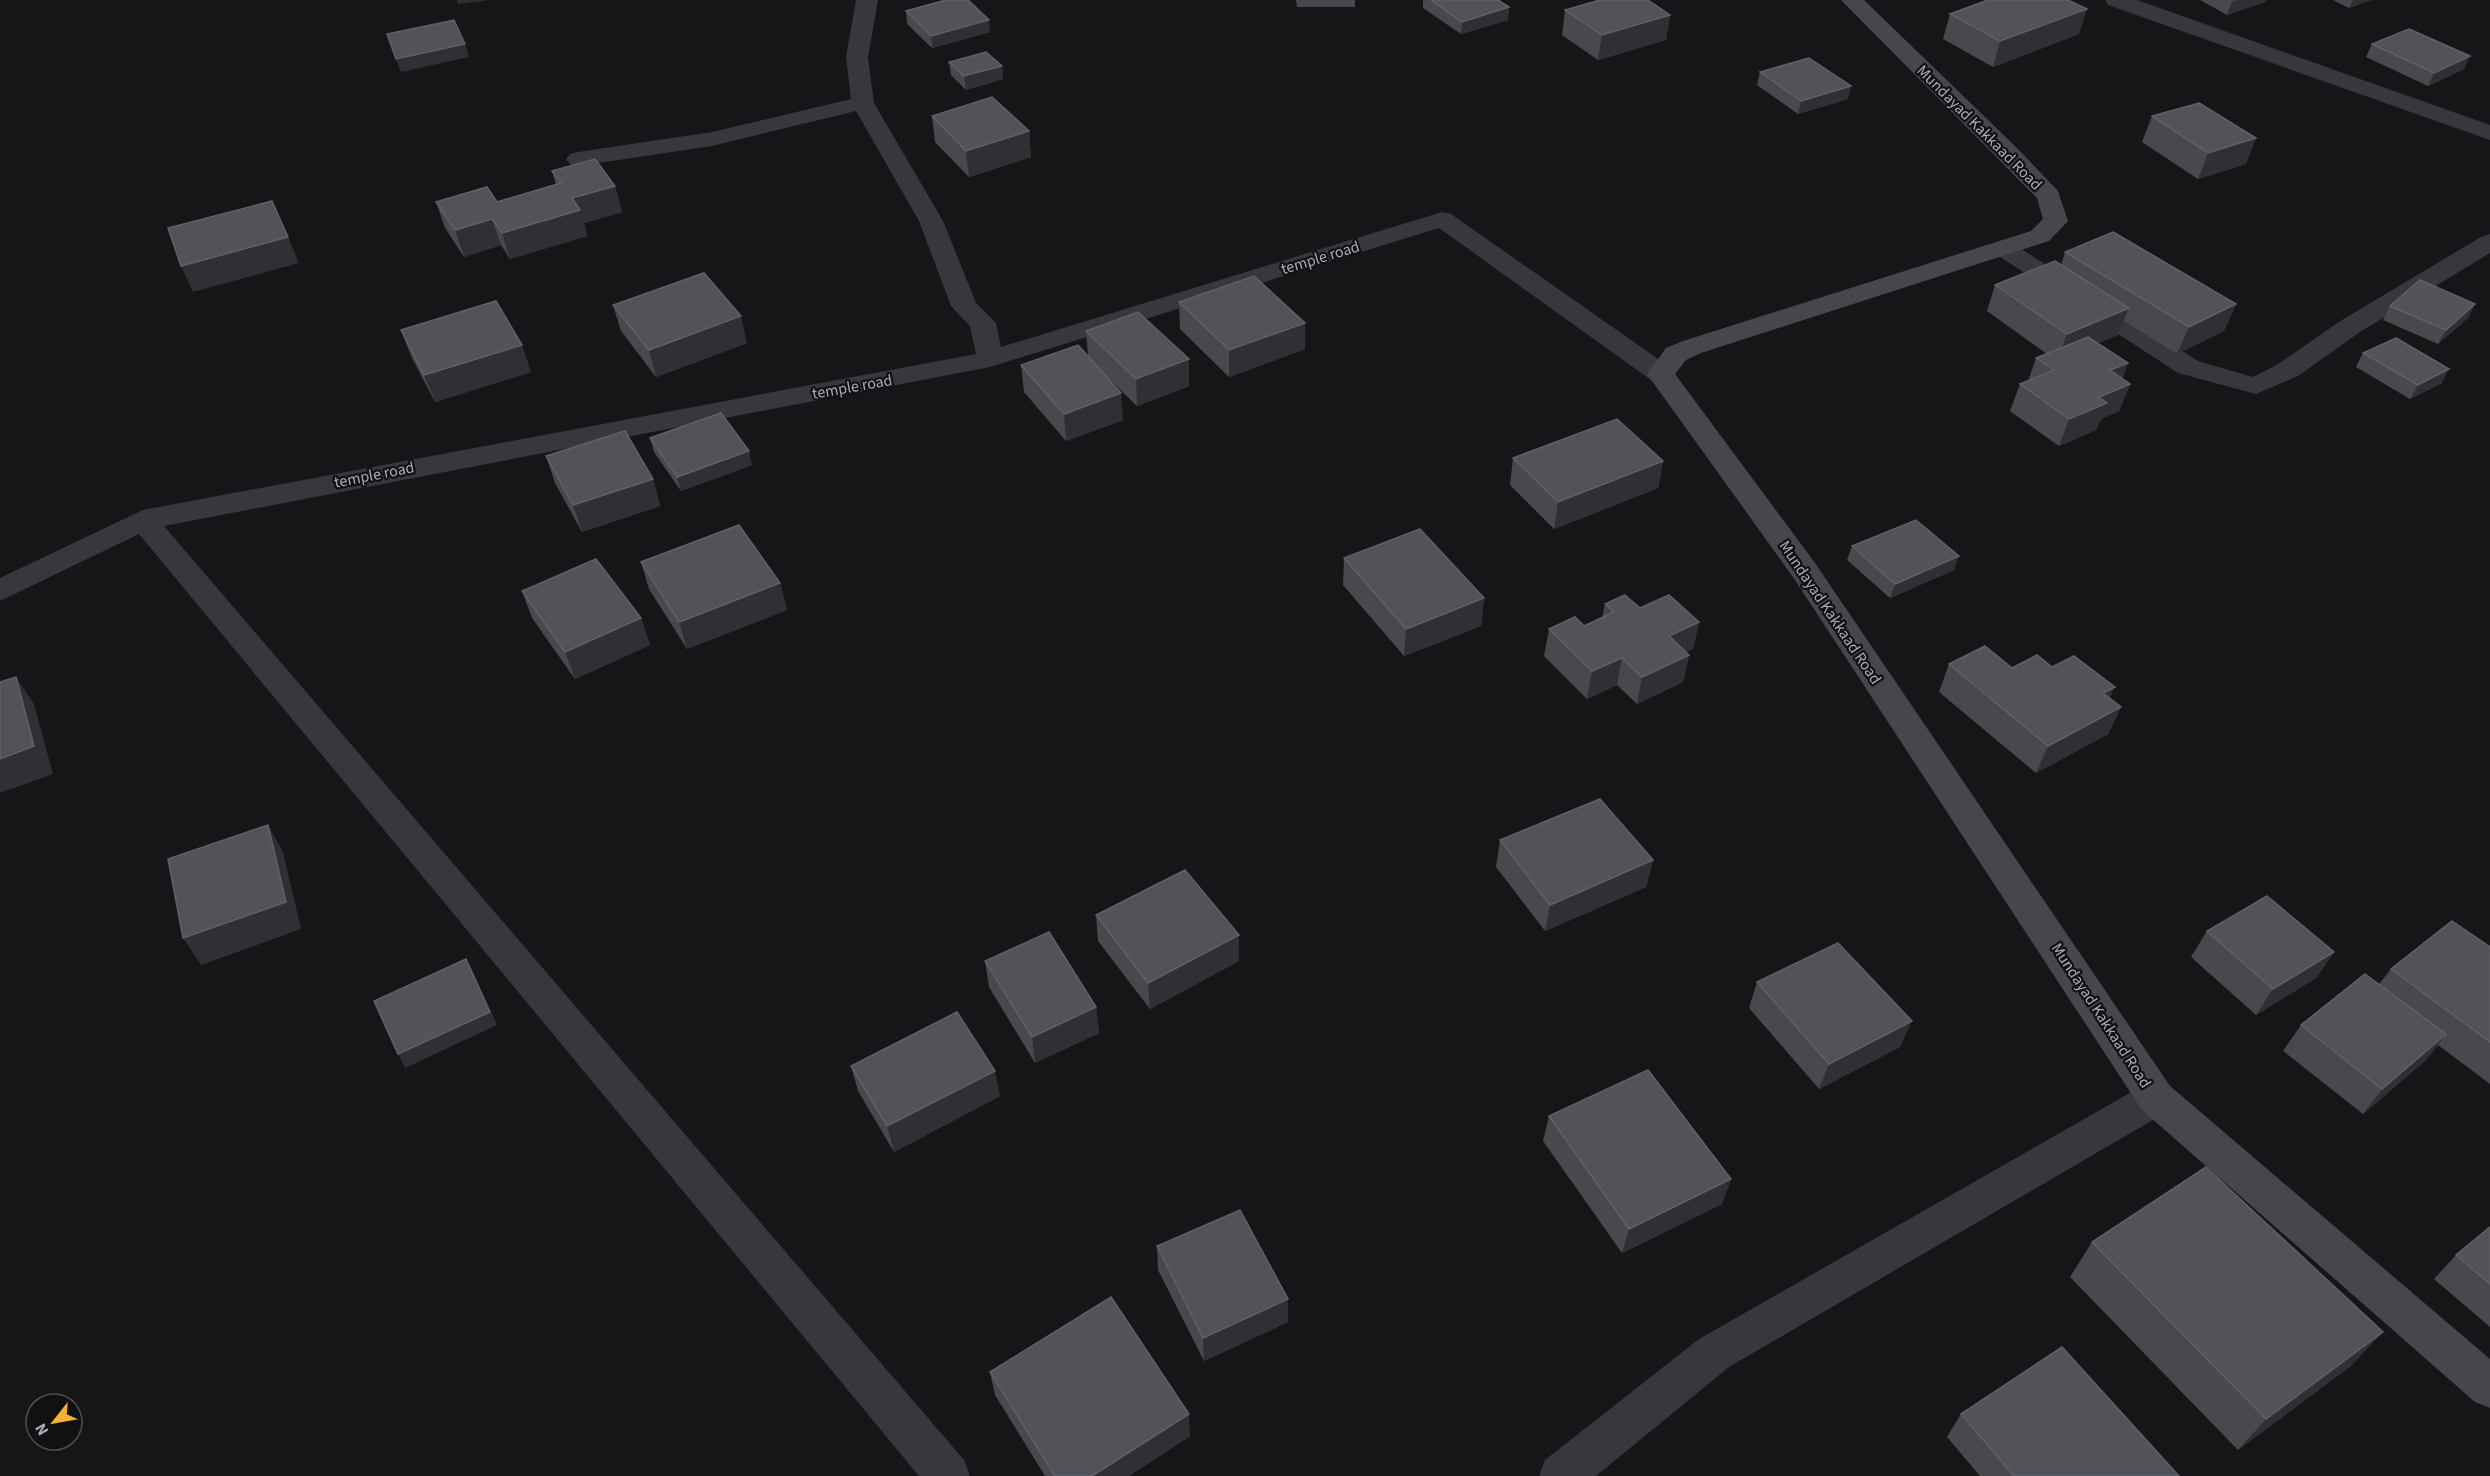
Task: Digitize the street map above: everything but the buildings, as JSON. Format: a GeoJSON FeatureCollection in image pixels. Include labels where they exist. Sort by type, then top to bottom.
{"type":"FeatureCollection","features":[{"type":"Feature","properties":{"kind":"main road","name":"Mundayad Kakkaad Road"},"geometry":{"type":"LineString","coordinates":[[1852,0],[2010,154],[2049,196],[2056,221],[2040,236],[1692,347],[1676,354],[1661,374],[1804,570],[2156,1098],[2490,1387]]}},
{"type":"Feature","properties":{"kind":"street"},"geometry":{"type":"LineString","coordinates":[[867,0],[857,57],[863,103],[931,222],[964,306],[983,323],[990,359]]}},
{"type":"Feature","properties":{"kind":"street"},"geometry":{"type":"LineString","coordinates":[[2116,0],[2367,87],[2490,133]]}},
{"type":"Feature","properties":{"kind":"street"},"geometry":{"type":"LineString","coordinates":[[578,159],[712,139],[863,103]]}},
{"type":"Feature","properties":{"kind":"street","name":"temple road"},"geometry":{"type":"LineString","coordinates":[[0,591],[143,520],[990,359],[1442,219],[1661,374]]}},
{"type":"Feature","properties":{"kind":"street"},"geometry":{"type":"LineString","coordinates":[[2003,248],[2188,367],[2256,386],[2288,370],[2351,326],[2490,242]]}},
{"type":"Feature","properties":{"kind":"street"},"geometry":{"type":"LineString","coordinates":[[143,520],[948,1476]]}},
{"type":"Feature","properties":{"kind":"street"},"geometry":{"type":"LineString","coordinates":[[1561,1476],[1714,1353],[2156,1098]]}}]}
